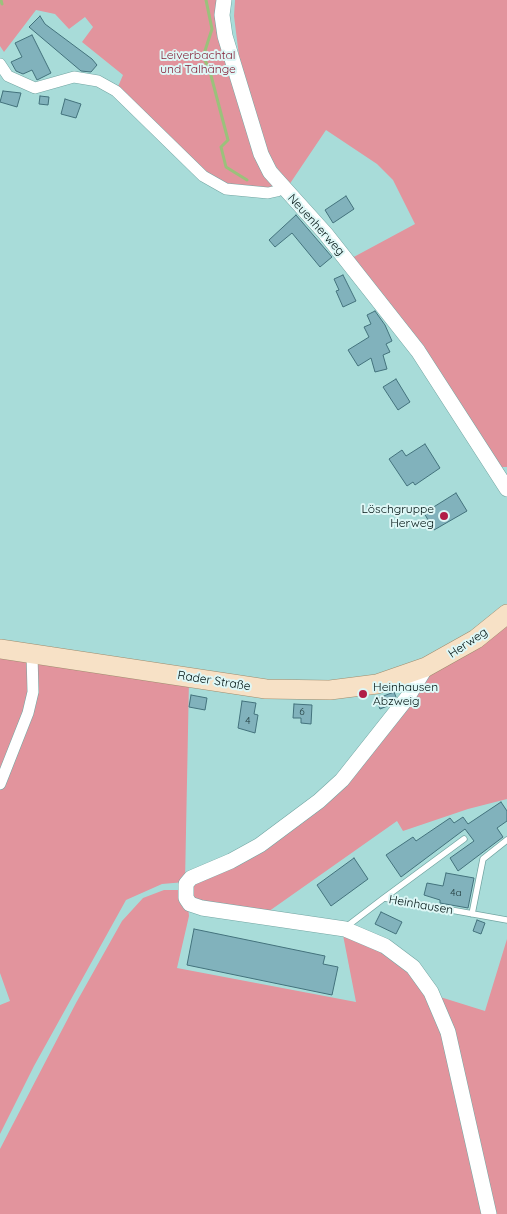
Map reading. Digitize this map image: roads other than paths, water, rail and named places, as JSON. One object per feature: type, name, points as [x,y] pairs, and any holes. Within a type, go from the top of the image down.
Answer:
[{"type":"main road","name":"Herweg","points":[[426,667],[459,650],[507,614]]},
{"type":"main road","name":"Rader Straße","points":[[0,649],[266,689],[308,691],[377,684],[426,667]]},
{"type":"street","points":[[224,0],[222,15],[225,36],[238,83],[260,154],[282,188]]},
{"type":"street","name":"Neuenherweg","points":[[0,64],[8,76],[28,87],[35,88],[74,78],[98,81],[116,91],[202,176],[226,189],[268,193],[282,188],[325,233],[418,351],[507,489]]},
{"type":"street","points":[[0,784],[28,712],[33,692],[32,654]]},
{"type":"street","points":[[426,667],[407,698],[342,780],[325,796],[260,845],[231,861],[190,878],[186,884],[186,898],[190,904],[202,908],[345,929],[378,942],[400,957],[424,980],[439,1006],[461,1083],[489,1214]]},
{"type":"lane","points":[[384,898],[464,839]]},
{"type":"lane","points":[[472,914],[483,859],[507,840]]},
{"type":"lane","name":"Heinhausen","points":[[345,929],[384,898],[507,920]]},
{"type":"waterway","points":[[1,0],[2,4]]},
{"type":"waterway","points":[[206,0],[212,29],[203,57],[209,68],[228,140],[221,147],[226,167],[247,180]]},
{"type":"place","name":"Löschgruppe Herweg","points":[[444,516]]},
{"type":"place","name":"Heinhausen Abzweig","points":[[363,694]]},
{"type":"park label","name":"Leiverbachtal und Talhänge","points":[[198,62]]}]
